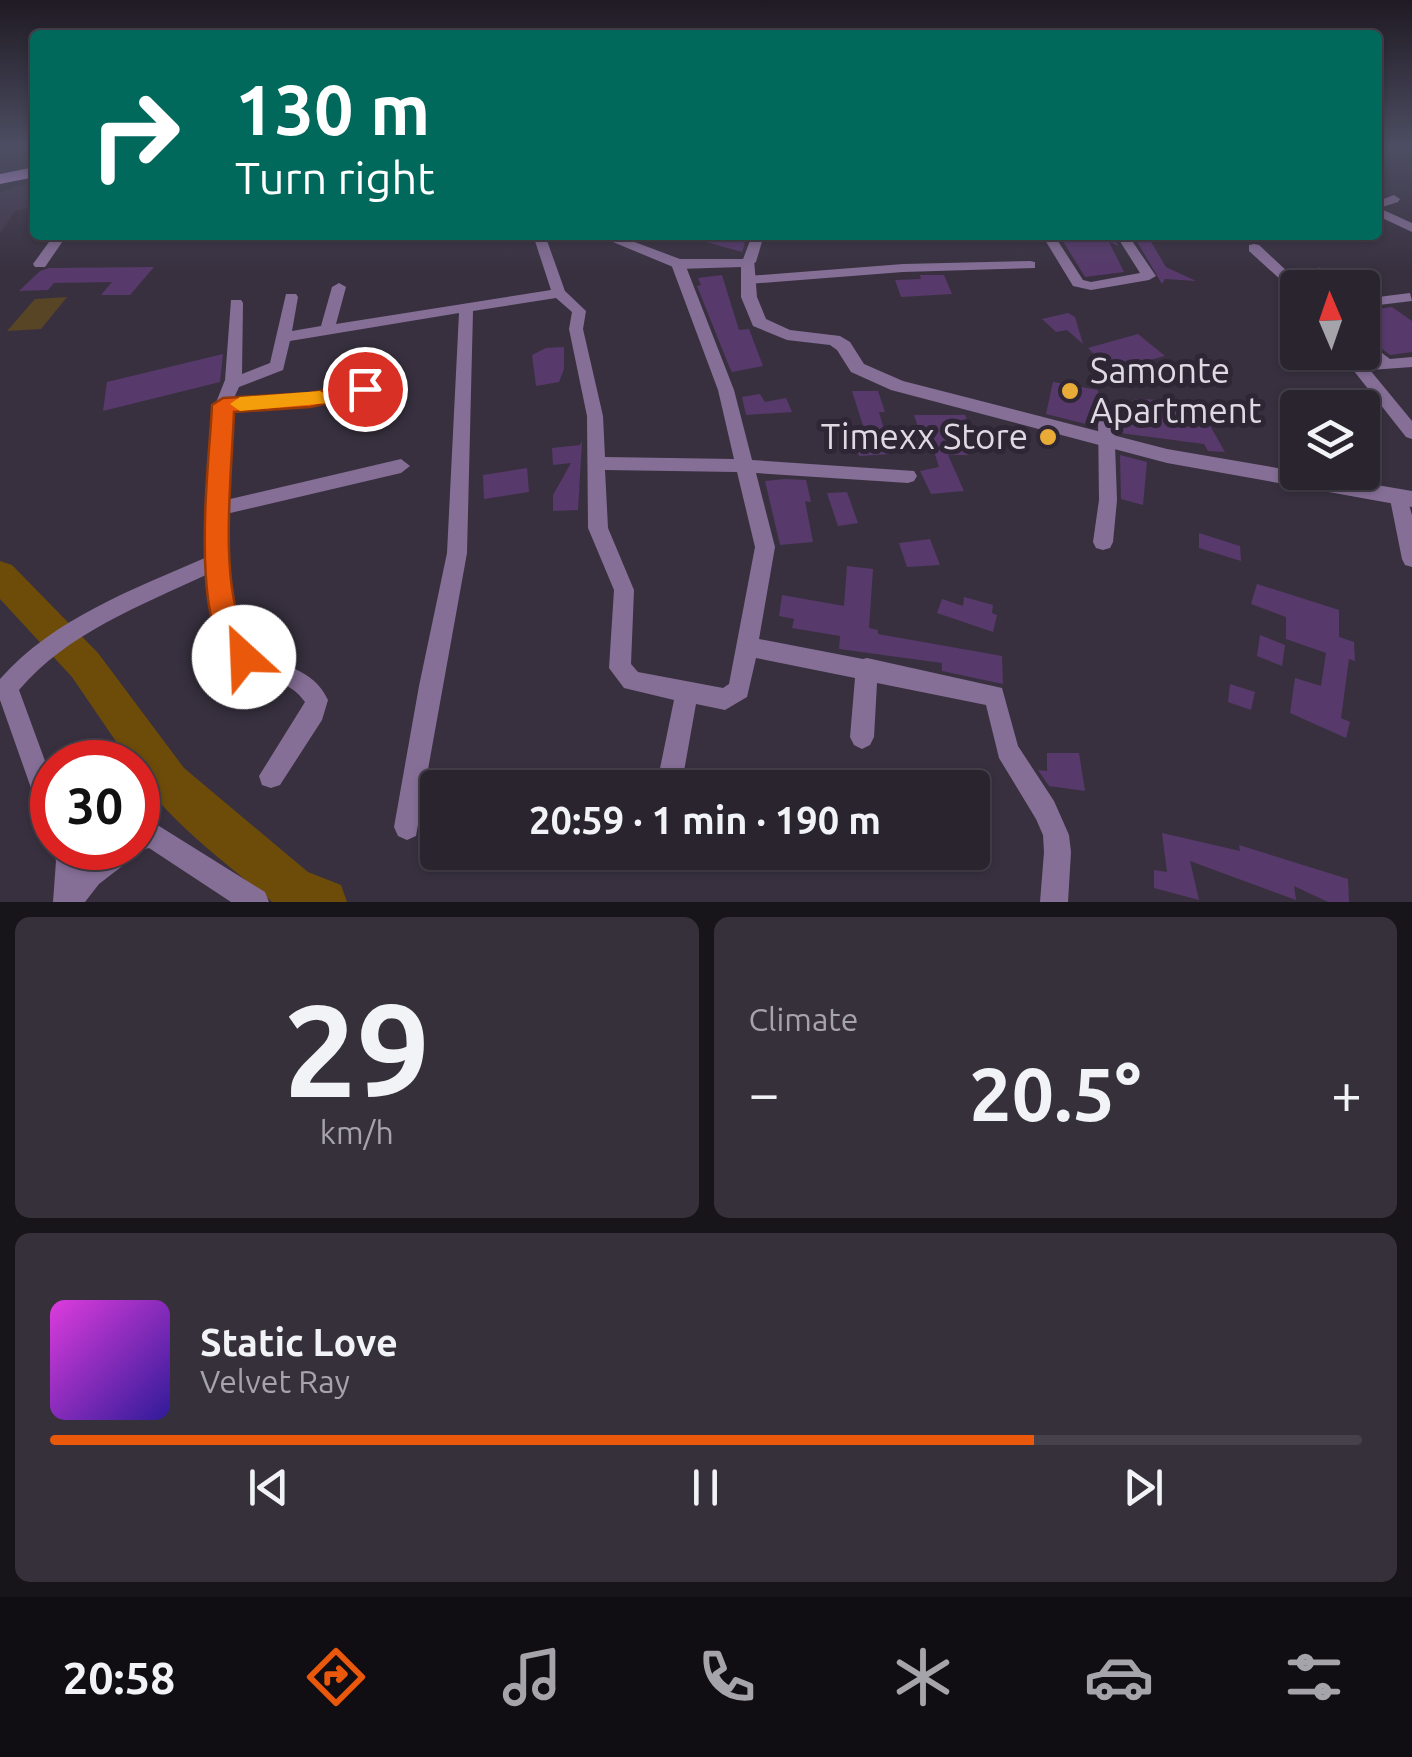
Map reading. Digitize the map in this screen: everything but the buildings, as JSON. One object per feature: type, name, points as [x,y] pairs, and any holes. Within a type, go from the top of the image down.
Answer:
[{"type":"street","points":[[1382,206],[1394,199]]},
{"type":"street","points":[[1382,210],[1412,228]]},
{"type":"street","points":[[40,264],[57,240]]},
{"type":"street","points":[[541,240],[559,294],[579,312],[576,330],[595,416],[598,528],[624,590],[620,668],[632,680],[716,700],[734,696],[738,690],[765,547],[726,390],[678,264]]},
{"type":"street","points":[[615,240],[678,264],[748,271],[1030,265]]},
{"type":"street","points":[[757,240],[748,271],[751,310],[760,322],[787,335],[834,340],[844,346],[857,368],[870,376],[1107,442],[1405,499],[1412,559]]},
{"type":"street","points":[[1051,240],[1078,283],[1091,286],[1148,276],[1125,240]]},
{"type":"street","points":[[1254,248],[1280,272]]},
{"type":"street","points":[[328,328],[340,287]]},
{"type":"street","points":[[283,338],[559,294]]},
{"type":"street","points":[[233,383],[275,368],[290,297]]},
{"type":"street","points":[[1380,301],[1410,297]]},
{"type":"street","points":[[236,302],[233,383],[223,405],[218,509],[222,605],[231,636],[244,657],[308,684],[317,700],[314,712],[271,776]]},
{"type":"street","points":[[407,828],[457,553],[466,309]]},
{"type":"street","points":[[1380,358],[1387,364]]},
{"type":"street","points":[[1412,362],[1358,366],[1412,433]]},
{"type":"street","points":[[223,405],[310,400],[365,389]]},
{"type":"street","points":[[1103,542],[1108,500],[1106,417]]},
{"type":"street","points":[[599,463],[746,466],[908,476]]},
{"type":"street","points":[[218,509],[401,466]]},
{"type":"street","points":[[30,750],[8,688],[36,658],[110,611],[218,561]]},
{"type":"street","points":[[746,646],[994,696],[1010,754],[1049,811],[1058,834],[1054,902]]},
{"type":"street","points":[[862,737],[867,668]]},
{"type":"street","points":[[672,770],[687,694]]},
{"type":"street","points":[[160,839],[255,902]]},
{"type":"street","points":[[66,901],[69,870]]},
{"type":"street","points":[[66,901],[101,870]]},
{"type":"shaded area","points":[[30,188],[30,208],[15,211],[0,233],[0,192]]},
{"type":"shaded area","points":[[67,297],[41,329],[7,331],[35,299]]},
{"type":"waterway","points":[[0,575],[85,665],[169,783],[292,889],[324,902]]},
{"type":"slow traffic","points":[[240,404],[320,398]]},
{"type":"place","name":"Samonte Apartment","points":[[1070,391]]},
{"type":"place","name":"Timexx Store","points":[[1048,437]]},
{"type":"route","points":[[244,657],[231,636],[222,605],[218,561],[223,405],[310,400],[365,389]]}]
